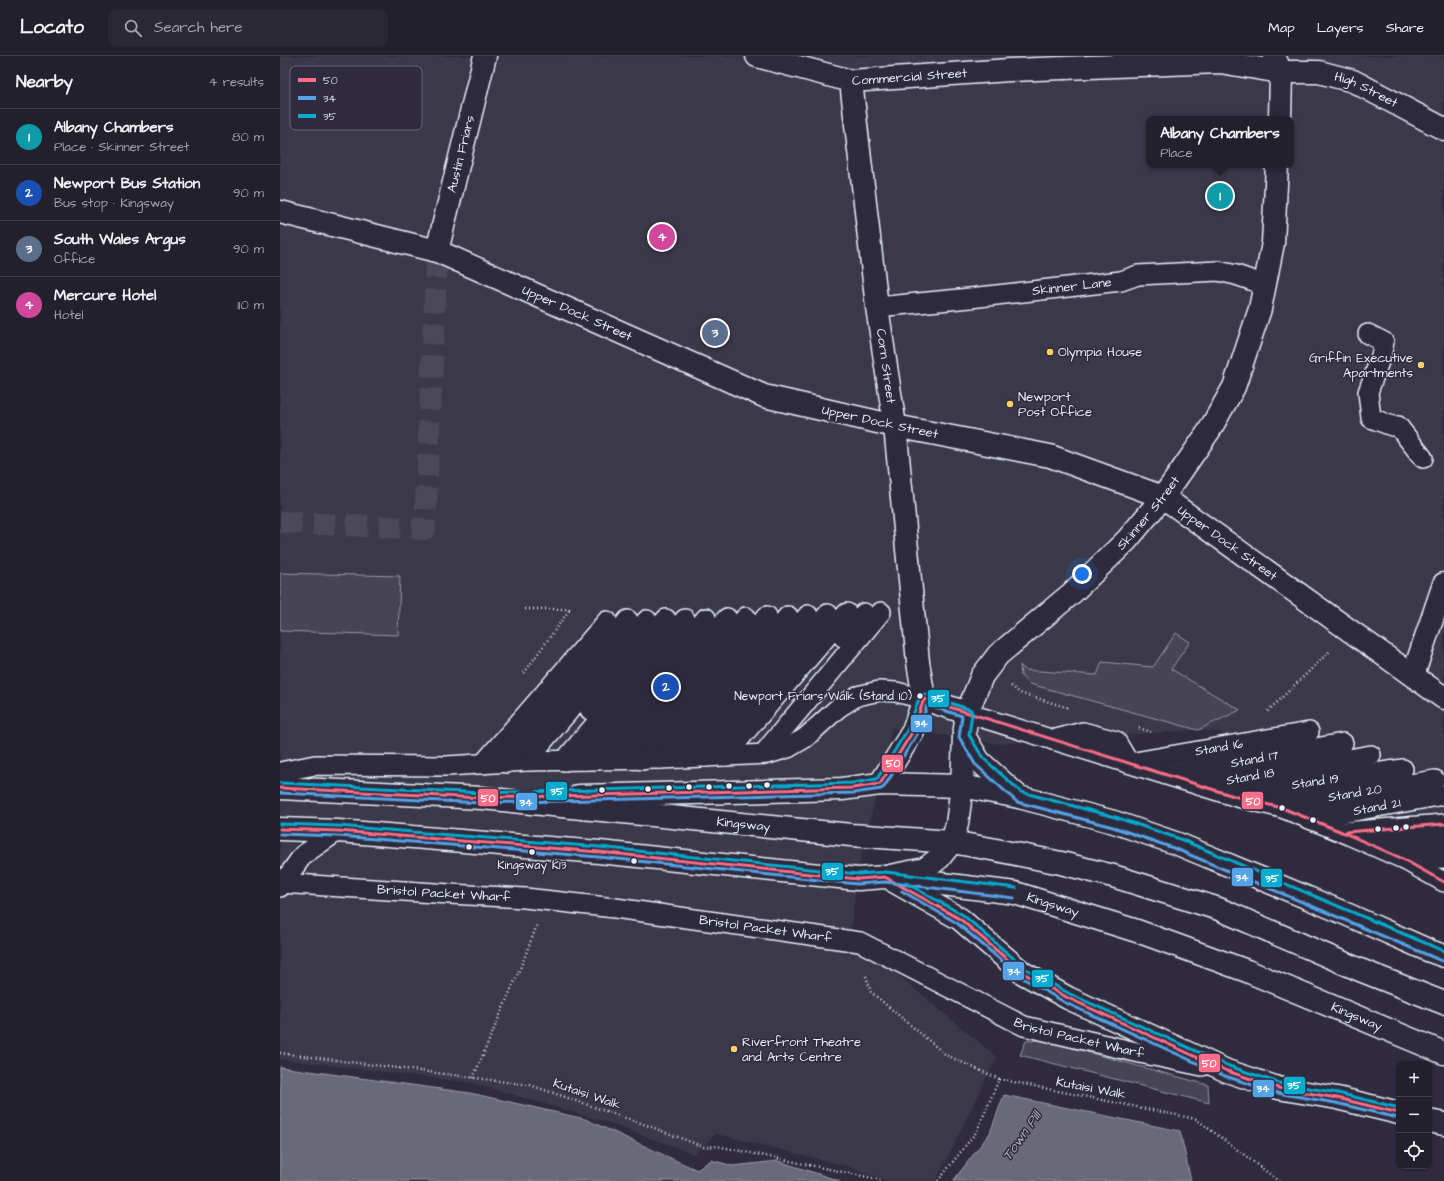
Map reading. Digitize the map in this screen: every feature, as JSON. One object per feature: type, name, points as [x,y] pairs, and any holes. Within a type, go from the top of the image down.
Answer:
[{"type":"street","name":"Austin Friars","points":[[437,251],[485,56]]},
{"type":"street","name":"Commercial Street","points":[[757,56],[851,80],[1009,70],[1220,62],[1278,64]]},
{"type":"street","points":[[1280,116],[1278,64],[1296,56]]},
{"type":"street","name":"High Street","points":[[1278,64],[1319,72],[1353,81],[1444,129]]},
{"type":"street","name":"Corn Street","points":[[851,80],[877,307],[895,426],[918,662],[924,699],[913,731],[880,784]]},
{"type":"street","name":"Skinner Street","points":[[952,842],[957,824],[962,786],[964,736],[967,713],[982,676],[998,655],[1072,592],[1127,540],[1163,497],[1209,431],[1234,387],[1260,309],[1274,243],[1277,168]]},
{"type":"street","name":"Upper Dock Street","points":[[280,212],[437,251],[764,396],[895,426],[1050,456],[1163,497],[1444,698]]},
{"type":"street","points":[[1413,675],[1444,584]]},
{"type":"street","points":[[924,699],[967,713]]},
{"type":"street","points":[[964,736],[979,762],[1019,797]]},
{"type":"street","points":[[482,798],[842,789],[880,784],[962,786],[1019,797],[1114,822],[1178,844],[1444,956]]},
{"type":"street","name":"Kingsway","points":[[280,788],[482,798],[851,835],[952,842],[1061,863],[1164,890],[1218,909],[1273,931],[1360,970],[1444,1004]]},
{"type":"street","name":"Kingsway","points":[[280,829],[338,831],[598,852],[858,879],[885,877],[1015,893],[1137,931],[1247,971],[1444,1053]]},
{"type":"street","points":[[885,877],[925,869],[939,858],[952,842]]},
{"type":"street","points":[[885,877],[960,919],[1024,972],[1068,998],[1227,1071],[1278,1088],[1337,1098],[1396,1113]]},
{"type":"street","points":[[1432,1122],[1444,1124]]},
{"type":"lane","name":"Skinner Lane","points":[[877,307],[1122,281],[1138,275],[1218,271],[1236,275],[1265,285]]},
{"type":"lane","points":[[1368,334],[1384,342],[1381,356],[1368,392],[1371,418],[1392,426],[1398,426],[1423,458]]},
{"type":"lane","points":[[734,755],[864,613],[763,754]]},
{"type":"lane","points":[[705,757],[828,614]]},
{"type":"lane","points":[[681,758],[808,615]]},
{"type":"lane","points":[[633,759],[767,616]]},
{"type":"lane","points":[[660,759],[788,616]]},
{"type":"lane","points":[[633,759],[746,617]]},
{"type":"lane","points":[[593,760],[706,618]]},
{"type":"lane","points":[[593,760],[727,618]]},
{"type":"lane","points":[[556,761],[666,619]]},
{"type":"lane","points":[[556,761],[685,619]]},
{"type":"lane","points":[[506,763],[628,620]]},
{"type":"lane","points":[[526,761],[647,620]]},
{"type":"lane","points":[[483,764],[607,621]]},
{"type":"lane","points":[[280,772],[315,765],[447,766],[526,761],[660,759],[768,754],[788,748],[805,738],[838,708],[857,696],[879,691],[896,692],[924,699]]},
{"type":"lane","points":[[967,713],[1201,786],[1282,808],[1374,846],[1404,860],[1444,882]]},
{"type":"lane","name":"Stand 16","points":[[1128,763],[1309,732]]},
{"type":"lane","name":"Stand 17","points":[[1167,775],[1343,743]]},
{"type":"lane","name":"Stand 18","points":[[1201,786],[1371,755]]},
{"type":"lane","name":"Stand 19","points":[[1228,794],[1403,769]]},
{"type":"lane","name":"Stand 20","points":[[1274,806],[1439,787]]},
{"type":"lane","name":"Stand 21","points":[[1309,819],[1439,787]]},
{"type":"lane","points":[[1342,832],[1444,824]]},
{"type":"lane","points":[[281,884],[303,855],[338,831]]},
{"type":"lane","points":[[1374,846],[1444,840]]},
{"type":"lane","points":[[1404,860],[1444,858]]},
{"type":"lane","name":"Bristol Packet Wharf","points":[[281,884],[547,900],[860,942],[1024,1026],[1140,1053],[1227,1071]]},
{"type":"path","points":[[524,673],[570,609],[525,609]]},
{"type":"path","points":[[1265,714],[1351,631]]},
{"type":"path","points":[[1010,685],[1020,693],[1073,709]]},
{"type":"path","points":[[1133,726],[1156,733]]},
{"type":"path","points":[[473,1078],[524,959],[547,900]]},
{"type":"path","name":"Kutaisi Walk","points":[[860,973],[866,976],[871,992],[946,1055],[999,1079],[1196,1119],[1279,1181]]},
{"type":"path","name":"Kutaisi Walk","points":[[280,1053],[530,1085],[649,1126],[704,1147],[717,1146],[882,1181]]},
{"type":"path","points":[[938,1181],[978,1131],[999,1079]]},
{"type":"shaded area","points":[[280,56],[1444,56],[1444,833],[1218,732],[1198,730],[1000,744],[892,728],[859,867],[850,935],[997,1057],[936,1181],[886,1181],[846,1166],[716,1134],[694,1154],[606,1122],[472,1083],[280,1059]]},
{"type":"shaded area","points":[[280,573],[400,576],[398,635],[280,631]]},
{"type":"shaded area","points":[[1176,633],[1190,642],[1171,669],[1240,710],[1198,730],[1030,684],[1021,676],[1020,665],[1025,670],[1097,675],[1102,662],[1153,667]]},
{"type":"shaded area","points":[[1043,1040],[1208,1085],[1209,1103],[1020,1055],[1026,1041]]},
{"type":"water","points":[[280,1067],[470,1093],[585,1119],[697,1170],[711,1160],[733,1166],[778,1161],[840,1181],[280,1181]]},
{"type":"water","name":"Town Pill","points":[[1004,1095],[1180,1131],[1191,1181],[953,1181],[990,1133]]},
{"type":"tunnel","points":[[280,522],[425,529],[437,251]]},
{"type":"transit line","name":"35","points":[[280,783],[482,793],[853,783],[877,779],[908,729],[920,696],[925,694],[971,710],[972,713],[969,735],[983,758],[1021,792],[1115,817],[1180,839],[1444,951]]},
{"type":"transit line","name":"50","points":[[280,788],[482,798],[853,788],[880,784],[913,731],[924,699],[1237,797],[1282,808],[1401,858],[1444,882]]},
{"type":"transit line","name":"34","points":[[280,793],[482,803],[854,793],[881,789],[884,787],[918,733],[927,705],[962,716],[959,737],[975,764],[1017,802],[1113,827],[1176,849],[1442,961]]},
{"type":"transit line","name":"35","points":[[280,824],[338,826],[599,847],[858,874],[886,872],[1016,888]]},
{"type":"transit line","name":"50","points":[[1346,832],[1444,824]]},
{"type":"transit line","name":"50","points":[[280,829],[338,831],[599,852],[858,879],[885,877],[960,919],[1023,973],[1068,998],[1227,1071],[1278,1088],[1337,1098],[1396,1112]]},
{"type":"transit line","name":"34","points":[[280,834],[338,836],[599,857],[857,884],[885,882],[1014,898]]},
{"type":"transit line","name":"35","points":[[906,883],[963,915],[1026,969],[1070,994],[1229,1066],[1279,1083],[1338,1093],[1396,1107]]},
{"type":"transit line","name":"34","points":[[902,891],[957,923],[1021,977],[1066,1003],[1225,1076],[1277,1093],[1336,1103],[1396,1118]]},
{"type":"place","name":"Albany Chambers","points":[[1220,196]]},
{"type":"place","name":"Mercure Hotel","points":[[662,237]]},
{"type":"place","name":"South Wales Argus","points":[[715,333]]},
{"type":"place","name":"Olympia House","points":[[1050,352]]},
{"type":"place","name":"Griffin Executive Apartments","points":[[1421,365]]},
{"type":"place","name":"Newport Post Office","points":[[1010,404]]},
{"type":"place","name":"Newport Bus Station","points":[[666,687]]},
{"type":"place","name":"Newport Friars Walk (Stand 10)","points":[[920,696]]},
{"type":"place","name":"Kingsway K13","points":[[532,852]]},
{"type":"place","name":"Riverfront Theatre and Arts Centre","points":[[734,1049]]}]
